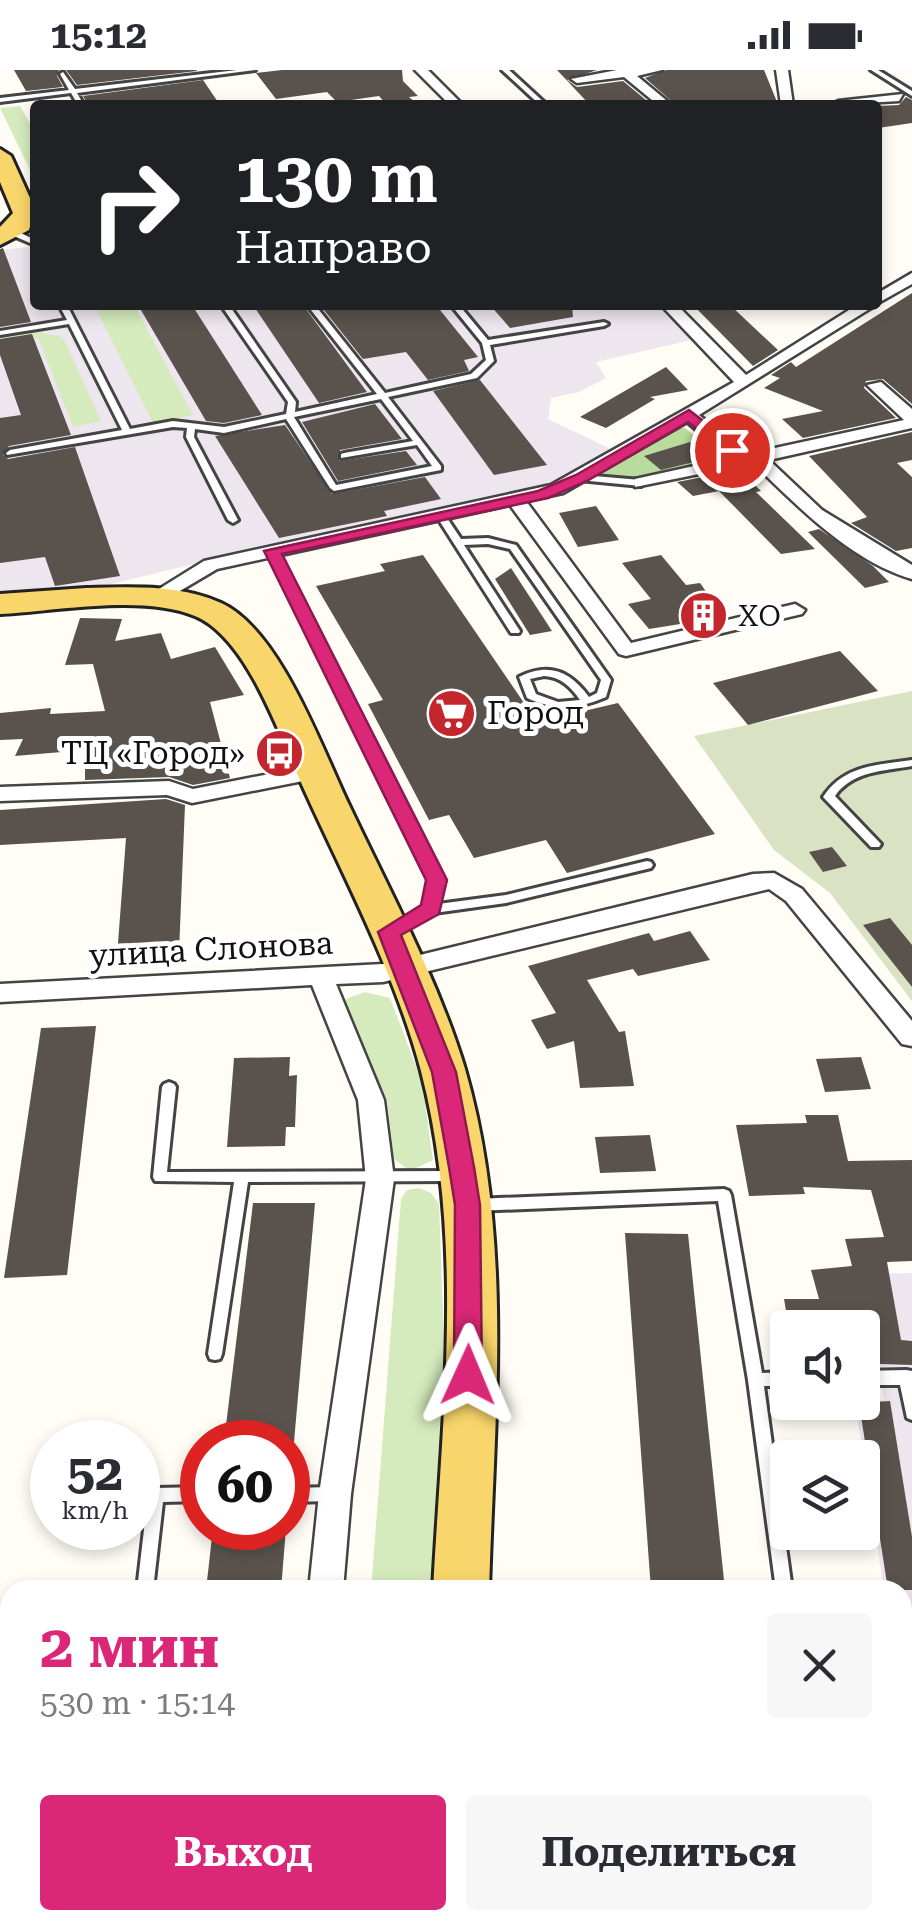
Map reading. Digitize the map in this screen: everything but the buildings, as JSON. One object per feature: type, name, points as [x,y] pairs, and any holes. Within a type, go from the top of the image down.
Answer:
[{"type":"main road","points":[[1,162],[25,213],[21,230]]},
{"type":"main road","points":[[0,604],[156,598],[185,602],[229,621],[315,772],[397,950],[444,1072],[465,1190],[469,1342],[461,1580]]},
{"type":"street","points":[[421,70],[452,100]]},
{"type":"street","points":[[577,79],[656,70]]},
{"type":"street","points":[[782,70],[786,100]]},
{"type":"street","points":[[625,72],[660,100]]},
{"type":"street","points":[[882,101],[909,99]]},
{"type":"street","points":[[882,297],[912,278]]},
{"type":"street","points":[[674,310],[735,376],[746,381]]},
{"type":"street","points":[[156,598],[211,565],[517,501],[582,478],[860,310]]},
{"type":"street","points":[[875,385],[912,421]]},
{"type":"street","points":[[689,415],[732,450],[758,458],[816,514],[912,573]]},
{"type":"street","points":[[641,483],[912,421]]},
{"type":"street","points":[[517,501],[626,650],[796,610]]},
{"type":"street","points":[[0,794],[169,788],[192,796],[315,772]]},
{"type":"street","name":"улица Слонова","points":[[0,993],[323,975],[397,950],[774,881],[794,895],[911,1037]]},
{"type":"street","points":[[323,975],[326,993],[371,1100],[380,1178],[334,1494],[327,1580]]},
{"type":"lane","points":[[0,100],[252,70]]},
{"type":"lane","points":[[506,70],[539,100]]},
{"type":"lane","points":[[874,70],[909,99]]},
{"type":"lane","points":[[63,74],[79,100]]},
{"type":"lane","points":[[65,310],[127,431]]},
{"type":"lane","points":[[228,310],[292,402],[290,419],[334,488],[438,468],[387,396],[370,384],[315,310]]},
{"type":"lane","points":[[10,453],[173,424],[224,430],[290,419],[474,376],[490,360],[486,343],[459,310]]},
{"type":"lane","points":[[0,332],[69,322]]},
{"type":"lane","points":[[486,343],[604,324]]},
{"type":"lane","points":[[191,426],[190,437],[234,520]]},
{"type":"lane","points":[[344,456],[419,442]]},
{"type":"lane","points":[[582,478],[641,483]]},
{"type":"lane","points":[[442,516],[515,631]]},
{"type":"lane","points":[[461,542],[488,541],[513,547],[606,680],[602,695],[586,702],[555,708],[532,696],[524,677],[546,670],[563,674],[586,702]]},
{"type":"lane","points":[[272,551],[436,880],[431,909],[397,950]]},
{"type":"lane","points":[[875,844],[829,797],[834,786],[858,772],[912,763]]},
{"type":"lane","points":[[431,909],[506,898],[647,865]]},
{"type":"lane","points":[[168,1086],[160,1177],[380,1178],[465,1190],[724,1195],[756,1380],[783,1580]]},
{"type":"lane","points":[[215,1354],[242,1177]]},
{"type":"lane","points":[[880,1378],[909,1378],[912,1413]]},
{"type":"lane","points":[[756,1380],[770,1380]]},
{"type":"lane","points":[[146,1580],[156,1495],[180,1494]]},
{"type":"lane","points":[[310,1495],[334,1494]]},
{"type":"shaded area","points":[[30,247],[30,310],[663,310],[691,340],[596,362],[606,378],[579,392],[551,398],[548,419],[615,451],[540,491],[267,546],[91,589],[0,597],[0,250]]},
{"type":"shaded area","points":[[912,1273],[912,1580],[882,1580],[878,1550],[880,1440],[861,1440],[858,1420],[880,1420],[880,1400],[884,1400],[880,1380],[880,1310],[866,1310],[859,1274]]},
{"type":"green space","points":[[20,106],[30,123],[30,170],[0,108]]},
{"type":"green space","points":[[96,310],[137,310],[193,415],[153,423]]},
{"type":"green space","points":[[37,332],[65,341],[101,421],[73,427],[38,338],[0,344],[0,338]]},
{"type":"green space","points":[[678,428],[685,428],[716,454],[714,464],[640,480],[611,478],[599,472]]},
{"type":"green space","points":[[912,691],[912,1001],[830,893],[774,850],[694,736]]},
{"type":"green space","points":[[365,992],[390,998],[422,1082],[433,1160],[410,1171],[394,1159],[387,1099],[343,1008],[346,999]]},
{"type":"green space","points":[[419,1188],[431,1193],[439,1204],[444,1340],[432,1580],[372,1580],[401,1199],[407,1190]]},
{"type":"place","name":"ХО","points":[[703,616]]},
{"type":"place","name":"Город","points":[[452,713]]},
{"type":"place","name":"ТЦ «Город»","points":[[280,753]]},
{"type":"route","points":[[468,1375],[467,1205],[462,1167],[444,1072],[389,932],[431,909],[436,880],[272,551],[542,495],[582,478],[689,415],[732,450]]}]
